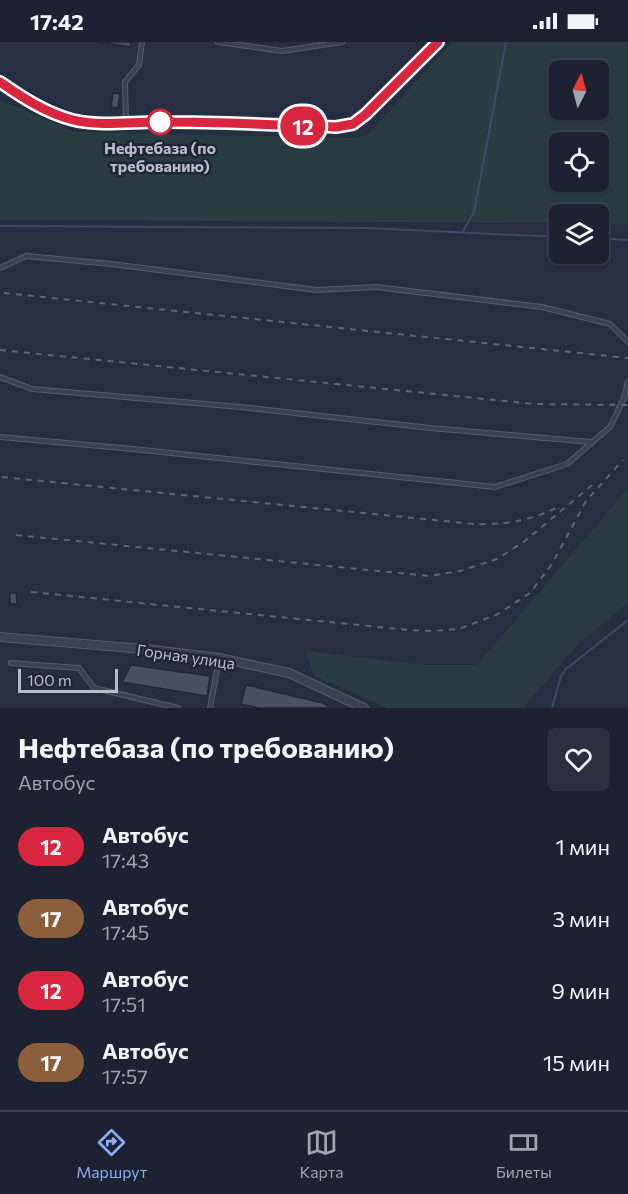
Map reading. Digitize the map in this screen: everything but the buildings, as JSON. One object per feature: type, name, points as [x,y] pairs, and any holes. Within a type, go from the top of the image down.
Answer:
[{"type":"street","points":[[0,82],[27,101],[75,120],[220,122],[336,127],[353,124],[366,114],[438,42]]},
{"type":"street","name":"Горная улица","points":[[0,636],[219,658],[289,674],[364,708]]},
{"type":"lane","points":[[126,122],[125,82],[139,65],[142,42]]},
{"type":"lane","points":[[218,42],[282,51],[342,42]]},
{"type":"lane","points":[[0,268],[26,255],[317,290],[376,286],[542,307],[610,324],[628,342]]},
{"type":"lane","points":[[0,377],[32,389],[592,442]]},
{"type":"lane","points":[[0,437],[495,487],[567,464],[610,427],[624,398],[628,381]]},
{"type":"lane","points":[[210,708],[219,658]]},
{"type":"lane","points":[[11,663],[79,668],[94,687],[178,708]]},
{"type":"shaded area","points":[[453,42],[628,42],[628,225],[609,224],[609,204],[549,204],[549,223],[0,220],[0,100],[75,132],[353,138],[367,135]]},
{"type":"shaded area","points":[[628,488],[628,603],[580,642],[523,708],[387,708],[314,676],[306,651],[426,665],[477,665]]},
{"type":"waterway","points":[[463,231],[474,212],[506,42]]},
{"type":"waterway","points":[[0,226],[366,228],[549,236]]},
{"type":"waterway","points":[[609,239],[628,240]]},
{"type":"waterway","points":[[552,708],[561,676],[566,669],[628,620]]},
{"type":"railway","points":[[4,293],[628,358]]},
{"type":"railway","points":[[0,350],[534,404],[628,405]]},
{"type":"railway","points":[[31,592],[408,630],[459,629],[498,614],[530,593],[552,564],[586,501],[623,460]]},
{"type":"railway","points":[[2,477],[474,524],[516,521],[556,508]]},
{"type":"railway","points":[[16,535],[429,576],[460,571],[497,559],[525,541],[592,485]]},
{"type":"bus line","name":"12","points":[[0,82],[27,101],[75,120],[100,123],[220,122],[336,127],[353,124],[366,114],[438,42]]},
{"type":"place","name":"Нефтебаза (по требованию)","points":[[160,122]]}]
